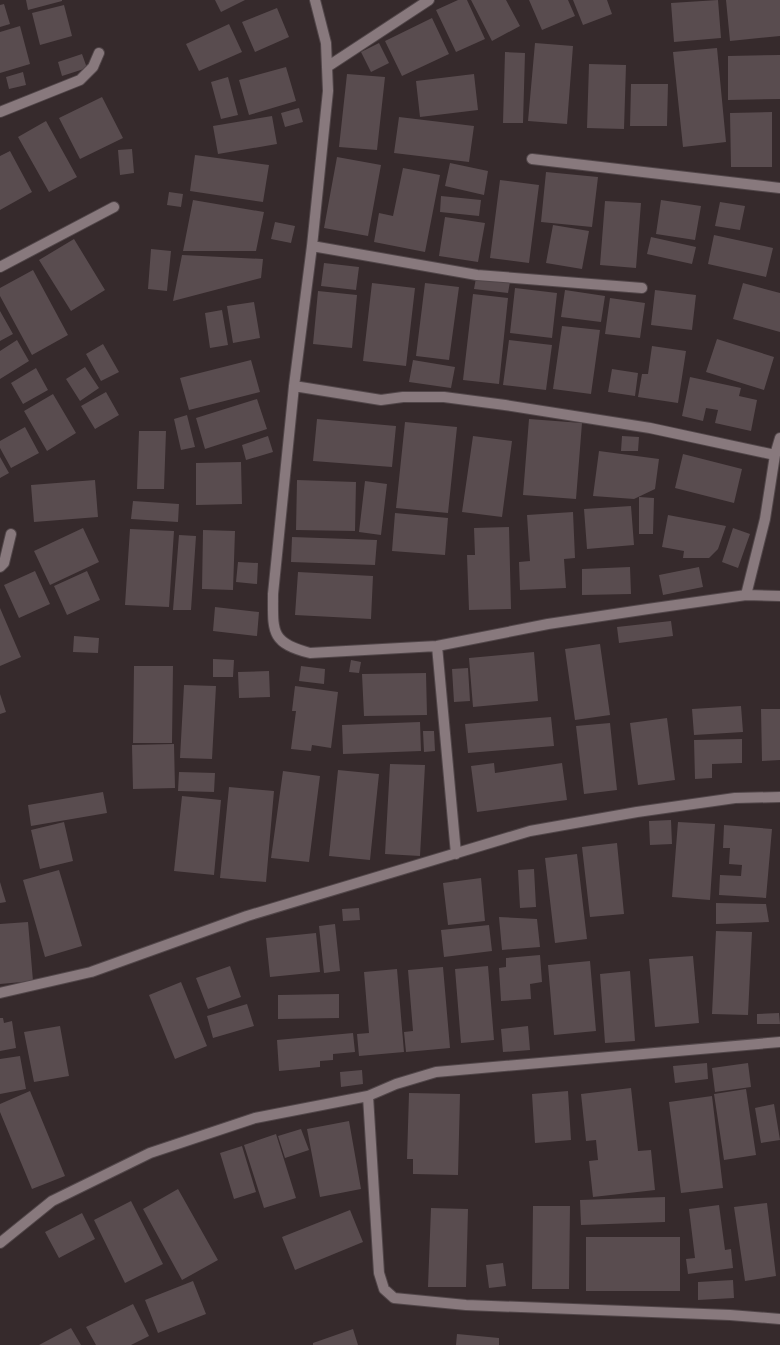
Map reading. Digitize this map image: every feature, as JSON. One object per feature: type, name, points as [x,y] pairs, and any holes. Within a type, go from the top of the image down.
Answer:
[{"type":"street","points":[[315,0],[326,43],[328,91],[312,246],[294,386],[273,594],[273,624],[281,642],[292,649],[310,653],[437,646],[548,624],[746,595],[780,596]]},
{"type":"street","points":[[327,67],[429,0]]},
{"type":"street","points":[[0,112],[80,80],[93,67],[99,53]]},
{"type":"street","points":[[532,159],[780,188]]},
{"type":"street","points":[[0,267],[114,207]]},
{"type":"street","points":[[312,246],[476,275],[642,288]]},
{"type":"street","points":[[294,386],[381,400],[402,397],[444,397],[505,405],[650,428],[775,454]]},
{"type":"street","points":[[746,595],[765,519],[775,454],[780,438]]},
{"type":"street","points":[[0,567],[4,562],[11,534]]},
{"type":"street","points":[[437,646],[456,854]]},
{"type":"street","points":[[0,993],[91,972],[246,916],[530,831],[735,798],[780,797]]},
{"type":"street","points":[[0,1243],[52,1201],[150,1153],[255,1118],[368,1096],[396,1084],[436,1072],[780,1042]]},
{"type":"street","points":[[368,1096],[379,1273],[384,1289],[394,1298],[466,1305],[730,1315],[780,1319]]},
{"type":"building","points":[[26,0],[62,0],[62,1],[28,10]]},
{"type":"building","points":[[215,0],[245,0],[221,12]]},
{"type":"building","points":[[458,0],[467,0],[485,39],[456,52],[436,10]]},
{"type":"building","points":[[471,0],[506,0],[520,26],[492,41]]},
{"type":"building","points":[[529,0],[568,0],[575,16],[542,30]]},
{"type":"building","points":[[573,0],[607,0],[612,14],[583,25]]},
{"type":"building","points":[[718,0],[721,38],[674,42],[671,3]]},
{"type":"building","points":[[726,0],[780,0],[780,36],[730,41]]},
{"type":"building","points":[[4,4],[10,24],[0,27],[0,5]]},
{"type":"building","points":[[64,5],[72,36],[40,45],[32,13]]},
{"type":"building","points":[[277,8],[289,37],[255,52],[242,22]]},
{"type":"building","points":[[432,18],[449,54],[402,76],[385,41]]},
{"type":"building","points":[[229,24],[242,52],[199,71],[186,44]]},
{"type":"building","points":[[20,26],[30,64],[0,73],[0,32]]},
{"type":"building","points":[[379,43],[389,63],[371,72],[361,52]]},
{"type":"building","points":[[535,43],[573,46],[567,124],[528,121]]},
{"type":"building","points":[[717,48],[726,142],[683,147],[673,52]]},
{"type":"building","points":[[505,52],[525,53],[523,123],[503,123]]},
{"type":"building","points":[[82,54],[87,68],[62,76],[58,62]]},
{"type":"building","points":[[780,55],[780,99],[728,100],[728,56]]},
{"type":"building","points":[[589,64],[626,65],[624,129],[587,128]]},
{"type":"building","points":[[286,67],[296,101],[249,115],[239,80]]},
{"type":"building","points":[[23,72],[26,85],[9,89],[6,77]]},
{"type":"building","points":[[347,74],[385,77],[377,150],[339,147]]},
{"type":"building","points":[[474,74],[478,110],[420,117],[416,81]]},
{"type":"building","points":[[228,77],[238,115],[221,119],[211,82]]},
{"type":"building","points":[[631,84],[668,84],[667,126],[630,126]]},
{"type":"building","points":[[102,97],[123,138],[80,159],[59,118]]},
{"type":"building","points":[[299,108],[303,122],[285,127],[281,113]]},
{"type":"building","points":[[772,112],[772,167],[731,167],[730,113]]},
{"type":"building","points":[[272,116],[277,144],[218,154],[213,126]]},
{"type":"building","points":[[399,117],[474,126],[469,162],[394,153]]},
{"type":"building","points":[[46,121],[77,177],[49,192],[18,137]]},
{"type":"building","points":[[132,149],[134,173],[120,175],[118,150]]},
{"type":"building","points":[[10,151],[32,192],[0,210],[0,156]]},
{"type":"building","points":[[195,155],[269,165],[263,202],[190,191]]},
{"type":"building","points":[[337,157],[381,165],[368,236],[324,228]]},
{"type":"building","points":[[450,163],[488,171],[484,195],[445,186]]},
{"type":"building","points":[[403,168],[440,175],[425,252],[374,242],[379,213],[393,216]]},
{"type":"building","points":[[546,172],[598,177],[592,227],[541,222]]},
{"type":"building","points":[[500,180],[539,185],[529,263],[490,258]]},
{"type":"building","points":[[169,192],[183,194],[181,207],[167,205]]},
{"type":"building","points":[[441,196],[481,200],[479,216],[440,212]]},
{"type":"building","points":[[193,200],[264,212],[256,251],[183,251]]},
{"type":"building","points":[[661,200],[701,206],[695,240],[656,234]]},
{"type":"building","points":[[605,201],[641,203],[636,268],[600,265]]},
{"type":"building","points":[[720,202],[745,206],[740,230],[715,226]]},
{"type":"building","points":[[445,217],[485,223],[478,262],[439,256]]},
{"type":"building","points":[[275,222],[295,226],[291,243],[271,239]]},
{"type":"building","points":[[553,225],[589,231],[582,269],[546,263]]},
{"type":"building","points":[[714,235],[773,248],[766,277],[708,264]]},
{"type":"building","points":[[651,237],[696,247],[692,264],[647,254]]},
{"type":"building","points":[[74,239],[105,290],[71,311],[39,260]]},
{"type":"building","points":[[151,249],[171,251],[167,291],[148,289]]},
{"type":"building","points":[[182,255],[263,259],[261,278],[173,301]]},
{"type":"building","points":[[324,263],[359,267],[356,290],[321,286]]},
{"type":"building","points":[[33,270],[68,335],[32,355],[0,296],[0,288]]},
{"type":"building","points":[[476,278],[510,282],[508,293],[474,289]]},
{"type":"building","points":[[372,283],[415,288],[406,366],[363,361]]},
{"type":"building","points":[[425,283],[459,287],[449,360],[416,356]]},
{"type":"building","points":[[743,283],[780,293],[780,332],[733,319]]},
{"type":"building","points":[[515,288],[557,293],[552,338],[510,333]]},
{"type":"building","points":[[565,290],[605,296],[601,322],[561,317]]},
{"type":"building","points":[[655,290],[696,295],[692,330],[651,325]]},
{"type":"building","points":[[318,291],[357,295],[352,348],[313,344]]},
{"type":"building","points":[[473,294],[508,298],[499,384],[463,380]]},
{"type":"building","points":[[610,298],[645,303],[640,338],[605,334]]},
{"type":"building","points":[[254,302],[260,338],[233,343],[227,306]]},
{"type":"building","points":[[222,310],[228,345],[210,348],[205,313]]},
{"type":"building","points":[[0,311],[13,334],[0,341]]},
{"type":"building","points":[[562,326],[600,330],[591,394],[553,389]]},
{"type":"building","points":[[717,339],[774,357],[764,390],[706,372]]},
{"type":"building","points":[[17,340],[29,361],[0,379],[0,351]]},
{"type":"building","points":[[509,340],[552,345],[546,390],[503,385]]},
{"type":"building","points":[[103,344],[119,372],[101,381],[86,354]]},
{"type":"building","points":[[652,346],[686,351],[678,403],[638,397],[642,374],[648,374]]},
{"type":"building","points":[[251,360],[260,392],[189,410],[180,378]]},
{"type":"building","points":[[413,360],[455,367],[451,388],[409,382]]},
{"type":"building","points":[[85,367],[99,388],[80,401],[66,379]]},
{"type":"building","points":[[36,368],[48,390],[23,404],[11,383]]},
{"type":"building","points":[[612,369],[638,373],[635,396],[608,392]]},
{"type":"building","points":[[690,377],[741,388],[739,396],[757,400],[751,431],[715,423],[718,410],[706,408],[703,421],[682,416]]},
{"type":"building","points":[[106,392],[119,415],[95,429],[81,406]]},
{"type":"building","points":[[53,394],[76,433],[47,451],[24,411]]},
{"type":"building","points":[[257,399],[267,429],[205,449],[196,418]]},
{"type":"building","points":[[187,415],[195,447],[181,450],[174,419]]},
{"type":"building","points":[[317,419],[396,426],[392,467],[313,461]]},
{"type":"building","points":[[529,419],[582,423],[576,499],[523,495]]},
{"type":"building","points":[[405,422],[457,427],[448,513],[396,508]]},
{"type":"building","points":[[25,427],[39,453],[11,468],[0,448],[0,441]]},
{"type":"building","points":[[139,431],[166,431],[164,489],[137,489]]},
{"type":"building","points":[[268,436],[273,452],[246,460],[242,445]]},
{"type":"building","points":[[473,436],[512,441],[502,517],[462,512]]},
{"type":"building","points":[[622,436],[639,437],[638,451],[621,451]]},
{"type":"building","points":[[599,451],[659,459],[655,489],[634,499],[593,496]]},
{"type":"building","points":[[683,454],[742,469],[734,503],[675,488]]},
{"type":"building","points":[[0,457],[9,473],[0,478]]},
{"type":"building","points":[[241,462],[242,504],[196,505],[196,463]]},
{"type":"building","points":[[95,480],[98,517],[34,522],[31,485]]},
{"type":"building","points":[[297,480],[356,482],[355,531],[296,530]]},
{"type":"building","points":[[365,481],[387,484],[381,535],[359,532]]},
{"type":"building","points":[[639,497],[654,498],[653,534],[639,534]]},
{"type":"building","points":[[133,501],[179,504],[178,522],[131,519]]},
{"type":"building","points":[[631,506],[634,545],[587,549],[584,509]]},
{"type":"building","points":[[573,512],[575,558],[564,559],[566,588],[520,590],[519,562],[530,561],[527,515]]},
{"type":"building","points":[[395,513],[448,518],[445,555],[392,551]]},
{"type":"building","points":[[668,515],[726,526],[718,549],[709,558],[683,558],[684,551],[662,547]]},
{"type":"building","points":[[509,527],[511,609],[469,610],[467,555],[475,555],[474,528]]},
{"type":"building","points":[[83,528],[99,562],[50,585],[34,551]]},
{"type":"building","points":[[733,528],[750,534],[738,568],[722,562]]},
{"type":"building","points":[[130,529],[174,531],[169,607],[125,605]]},
{"type":"building","points":[[203,530],[235,531],[233,590],[202,589]]},
{"type":"building","points":[[179,535],[196,536],[191,610],[173,610]]},
{"type":"building","points":[[292,537],[377,540],[375,565],[291,562]]},
{"type":"building","points":[[238,562],[258,563],[257,584],[236,582]]},
{"type":"building","points":[[630,567],[631,594],[582,595],[582,569]]},
{"type":"building","points":[[699,567],[703,587],[663,595],[659,575]]},
{"type":"building","points":[[35,571],[50,604],[19,618],[4,585]]},
{"type":"building","points":[[87,571],[100,600],[67,615],[54,586]]},
{"type":"building","points":[[298,572],[373,576],[371,619],[295,615]]},
{"type":"building","points":[[215,607],[259,612],[257,636],[213,631]]},
{"type":"building","points":[[0,608],[21,657],[0,666]]},
{"type":"building","points":[[671,621],[673,636],[619,643],[617,627]]},
{"type":"building","points":[[74,636],[99,638],[98,653],[73,652]]},
{"type":"building","points":[[600,644],[610,715],[575,720],[565,649]]},
{"type":"building","points":[[534,652],[538,701],[473,707],[469,658]]},
{"type":"building","points":[[213,659],[234,660],[233,677],[213,677]]},
{"type":"building","points":[[351,660],[361,662],[359,673],[349,672]]},
{"type":"building","points":[[134,666],[173,666],[172,743],[133,743]]},
{"type":"building","points":[[301,666],[325,669],[324,684],[299,681]]},
{"type":"building","points":[[468,668],[470,701],[454,702],[452,669]]},
{"type":"building","points":[[269,671],[270,697],[239,698],[238,672]]},
{"type":"building","points":[[426,673],[427,715],[364,716],[362,674]]},
{"type":"building","points":[[184,685],[216,686],[212,759],[180,758]]},
{"type":"building","points":[[295,686],[338,692],[331,748],[312,745],[311,751],[291,749],[296,711],[292,711]]},
{"type":"building","points":[[0,694],[6,712],[0,714]]},
{"type":"building","points":[[741,706],[743,732],[694,735],[692,709]]},
{"type":"building","points":[[761,709],[780,709],[780,760],[762,761]]},
{"type":"building","points":[[551,717],[554,746],[468,753],[465,724]]},
{"type":"building","points":[[667,718],[675,780],[638,785],[630,723]]},
{"type":"building","points":[[420,722],[421,751],[343,754],[342,725]]},
{"type":"building","points":[[610,723],[617,790],[584,794],[576,726]]},
{"type":"building","points":[[423,731],[434,731],[435,751],[424,752]]},
{"type":"building","points":[[742,739],[742,763],[712,764],[712,778],[695,779],[694,740]]},
{"type":"building","points":[[174,744],[175,788],[133,789],[132,745]]},
{"type":"building","points":[[494,763],[495,773],[562,763],[567,800],[477,812],[471,766]]},
{"type":"building","points":[[390,764],[425,765],[420,856],[385,854]]},
{"type":"building","points":[[338,770],[379,774],[370,860],[329,856]]},
{"type":"building","points":[[283,771],[320,776],[309,862],[271,858]]},
{"type":"building","points":[[179,772],[215,773],[214,792],[178,791]]},
{"type":"building","points":[[229,787],[274,791],[266,882],[220,878]]},
{"type":"building","points":[[103,792],[107,813],[31,826],[28,805]]},
{"type":"building","points":[[182,796],[221,800],[214,875],[174,871]]},
{"type":"building","points":[[671,820],[672,844],[650,845],[649,821]]},
{"type":"building","points":[[64,822],[73,861],[40,869],[31,830]]},
{"type":"building","points":[[678,822],[715,824],[710,900],[672,897]]},
{"type":"building","points":[[724,825],[772,829],[766,898],[719,895],[720,875],[741,876],[742,865],[729,864],[730,848],[723,848]]},
{"type":"building","points":[[617,843],[624,914],[590,917],[582,847]]},
{"type":"building","points":[[577,854],[587,939],[555,943],[545,858]]},
{"type":"building","points":[[534,869],[536,907],[520,908],[518,870]]},
{"type":"building","points":[[59,870],[82,946],[45,957],[23,880]]},
{"type":"building","points":[[481,878],[485,921],[448,925],[443,883]]},
{"type":"building","points":[[0,882],[6,902],[0,903]]},
{"type":"building","points":[[716,903],[766,904],[769,922],[716,924]]},
{"type":"building","points":[[359,908],[360,920],[343,921],[342,909]]},
{"type":"building","points":[[499,917],[537,919],[540,947],[502,950]]},
{"type":"building","points":[[28,922],[33,981],[0,984],[0,924]]},
{"type":"building","points":[[335,924],[340,971],[324,973],[319,926]]},
{"type":"building","points":[[489,925],[492,951],[444,957],[441,930]]},
{"type":"building","points":[[716,931],[752,932],[748,1015],[712,1014]]},
{"type":"building","points":[[316,933],[320,972],[270,977],[266,938]]},
{"type":"building","points":[[540,955],[542,982],[530,984],[531,999],[501,1001],[499,968],[506,967],[506,958]]},
{"type":"building","points":[[693,956],[699,1023],[655,1027],[649,959]]},
{"type":"building","points":[[590,961],[596,1031],[554,1035],[548,965]]},
{"type":"building","points":[[230,966],[241,997],[208,1009],[196,978]]},
{"type":"building","points":[[488,966],[494,1040],[461,1043],[455,969]]},
{"type":"building","points":[[443,967],[450,1048],[406,1052],[404,1032],[413,1031],[408,970]]},
{"type":"building","points":[[397,969],[404,1052],[359,1056],[357,1034],[369,1033],[364,972]]},
{"type":"building","points":[[630,971],[635,1041],[605,1043],[600,974]]},
{"type":"building","points":[[181,982],[207,1046],[175,1059],[149,995]]},
{"type":"building","points":[[339,994],[339,1018],[278,1019],[278,995]]},
{"type":"building","points":[[247,1004],[254,1026],[213,1038],[207,1016]]},
{"type":"building","points":[[779,1013],[780,1024],[757,1024],[757,1014]]},
{"type":"building","points":[[0,1018],[3,1018],[4,1023],[12,1021],[16,1048],[0,1051]]},
{"type":"building","points":[[60,1026],[69,1076],[34,1082],[24,1032]]},
{"type":"building","points":[[528,1026],[530,1050],[503,1052],[501,1029]]},
{"type":"building","points":[[353,1033],[355,1052],[333,1054],[333,1060],[320,1061],[320,1067],[279,1071],[277,1040]]},
{"type":"building","points":[[20,1056],[26,1089],[0,1094],[0,1059]]},
{"type":"building","points":[[707,1063],[708,1079],[675,1083],[673,1066]]},
{"type":"building","points":[[748,1063],[751,1087],[715,1092],[712,1068]]},
{"type":"building","points":[[362,1070],[363,1084],[341,1087],[340,1072]]},
{"type":"building","points":[[631,1088],[638,1151],[651,1150],[655,1190],[593,1197],[589,1161],[598,1160],[596,1140],[586,1141],[581,1094]]},
{"type":"building","points":[[746,1089],[756,1155],[724,1160],[714,1094]]},
{"type":"building","points":[[30,1091],[65,1176],[32,1189],[0,1112],[0,1104]]},
{"type":"building","points":[[568,1091],[571,1140],[535,1143],[532,1094]]},
{"type":"building","points":[[409,1093],[460,1094],[458,1175],[413,1174],[413,1159],[407,1159]]},
{"type":"building","points":[[712,1096],[723,1188],[681,1193],[669,1102]]},
{"type":"building","points":[[774,1104],[780,1140],[761,1143],[755,1108]]},
{"type":"building","points":[[349,1121],[361,1189],[320,1197],[307,1129]]},
{"type":"building","points":[[301,1129],[309,1150],[285,1158],[278,1136]]},
{"type":"building","points":[[276,1134],[296,1198],[264,1208],[244,1145]]},
{"type":"building","points":[[242,1146],[256,1192],[234,1199],[220,1153]]},
{"type":"building","points":[[178,1189],[218,1260],[182,1280],[143,1209]]},
{"type":"building","points":[[665,1197],[665,1222],[581,1225],[580,1200]]},
{"type":"building","points":[[131,1201],[163,1264],[125,1283],[94,1220]]},
{"type":"building","points":[[767,1203],[776,1276],[745,1281],[734,1207]]},
{"type":"building","points":[[719,1205],[725,1250],[731,1249],[733,1268],[688,1274],[686,1259],[695,1258],[689,1209]]},
{"type":"building","points":[[533,1206],[570,1206],[569,1289],[532,1289]]},
{"type":"building","points":[[431,1208],[468,1209],[466,1287],[428,1287]]},
{"type":"building","points":[[350,1210],[363,1242],[295,1270],[282,1237]]},
{"type":"building","points":[[82,1213],[95,1239],[59,1258],[45,1232]]},
{"type":"building","points":[[586,1237],[680,1237],[680,1291],[586,1291]]},
{"type":"building","points":[[503,1263],[506,1286],[489,1288],[486,1265]]},
{"type":"building","points":[[733,1280],[734,1298],[698,1300],[698,1282]]},
{"type":"building","points":[[193,1281],[206,1314],[158,1333],[145,1300]]},
{"type":"building","points":[[133,1304],[149,1336],[131,1345],[96,1345],[86,1327]]},
{"type":"building","points":[[71,1328],[81,1345],[39,1345]]},
{"type":"building","points":[[353,1329],[358,1345],[313,1345],[313,1343]]},
{"type":"building","points":[[457,1334],[499,1338],[499,1345],[456,1345]]}]
